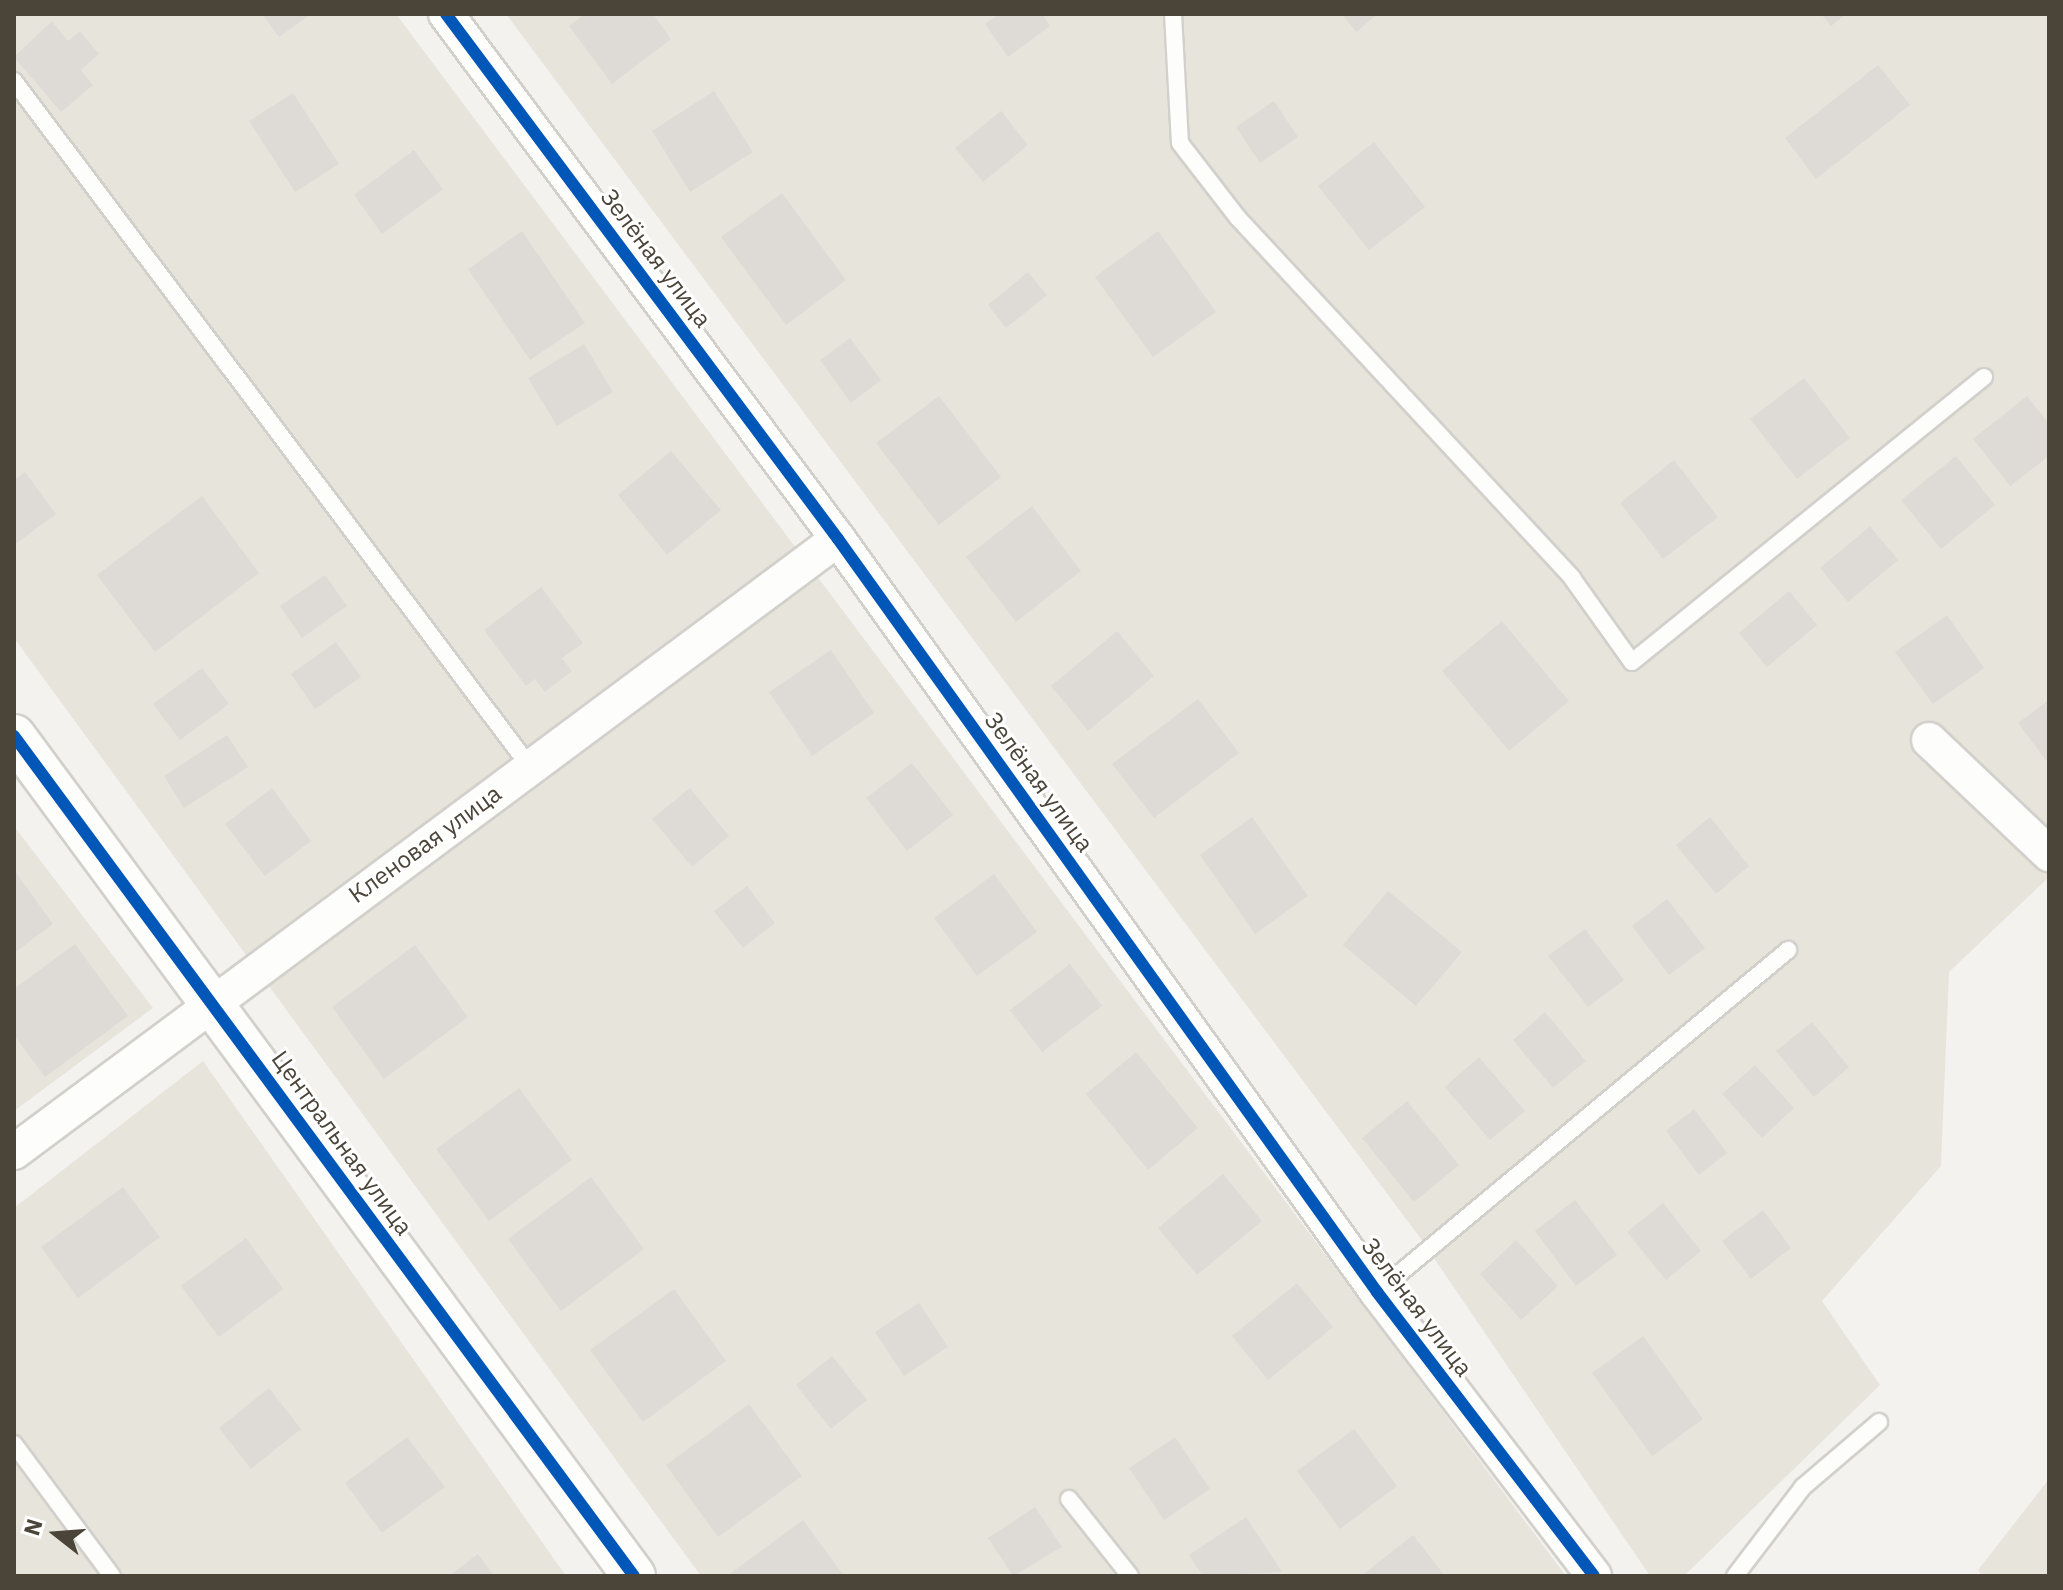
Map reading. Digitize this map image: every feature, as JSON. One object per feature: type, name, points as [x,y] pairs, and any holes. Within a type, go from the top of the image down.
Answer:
[{"type":"street","name":"Зелёная улица","points":[[446,14],[838,539],[1377,1292],[1594,1576]]},
{"type":"street","name":"Кленовая улица","points":[[14,1152],[210,1001],[838,539]]},
{"type":"street","name":"Центральная улица","points":[[14,736],[634,1576]]},
{"type":"street","points":[[1929,740],[2049,854]]},
{"type":"lane","points":[[1177,15],[1180,143],[1238,218],[1572,578],[1632,662],[1984,377]]},
{"type":"lane","points":[[14,81],[530,767]]},
{"type":"lane","points":[[1377,1292],[1788,950]]},
{"type":"lane","points":[[1735,1576],[1803,1487],[1879,1422]]},
{"type":"lane","points":[[14,1444],[112,1576]]},
{"type":"lane","points":[[1069,1499],[1130,1576]]},
{"type":"shaded area","points":[[14,14],[396,14],[1566,1576],[701,1576],[14,638]]},
{"type":"shaded area","points":[[506,14],[2049,14],[2049,877],[1949,972],[1941,1166],[1822,1301],[1880,1385],[1684,1576],[1650,1576],[1421,1239]]},
{"type":"shaded area","points":[[14,826],[153,1008],[14,1111]]},
{"type":"shaded area","points":[[203,1061],[566,1576],[14,1576],[14,1208]]},
{"type":"shaded area","points":[[2049,1479],[2049,1576],[1982,1576],[1978,1570]]},
{"type":"building","points":[[262,14],[311,14],[279,37]]},
{"type":"building","points":[[585,14],[653,14],[671,39],[612,84],[569,26]]},
{"type":"building","points":[[999,14],[1042,14],[1050,26],[1008,57],[985,24]]},
{"type":"building","points":[[1342,14],[1378,14],[1356,32]]},
{"type":"building","points":[[1821,14],[1846,14],[1831,26]]},
{"type":"building","points":[[52,21],[68,41],[80,31],[99,54],[81,70],[93,85],[61,112],[14,57]]},
{"type":"building","points":[[1878,65],[1910,105],[1816,179],[1785,138]]},
{"type":"building","points":[[714,91],[753,152],[690,192],[652,131]]},
{"type":"building","points":[[293,93],[339,164],[295,192],[249,121]]},
{"type":"building","points":[[1274,101],[1298,137],[1260,163],[1236,127]]},
{"type":"building","points":[[1001,111],[1028,145],[983,182],[955,148]]},
{"type":"building","points":[[1374,142],[1425,207],[1369,250],[1318,186]]},
{"type":"building","points":[[414,150],[443,189],[382,234],[354,195]]},
{"type":"building","points":[[782,193],[846,280],[786,325],[721,237]]},
{"type":"building","points":[[522,231],[585,323],[530,360],[468,269]]},
{"type":"building","points":[[1158,231],[1216,312],[1153,357],[1095,277]]},
{"type":"building","points":[[1028,272],[1047,295],[1006,328],[988,305]]},
{"type":"building","points":[[850,338],[881,380],[851,403],[820,360]]},
{"type":"building","points":[[584,344],[613,392],[557,426],[528,378]]},
{"type":"building","points":[[1804,378],[1850,438],[1797,479],[1750,419]]},
{"type":"building","points":[[939,396],[1001,477],[939,525],[876,443]]},
{"type":"building","points":[[2027,396],[2049,424],[2049,456],[2010,486],[1973,439]]},
{"type":"building","points":[[671,451],[721,510],[667,555],[618,495]]},
{"type":"building","points":[[1956,456],[1995,505],[1941,549],[1901,500]]},
{"type":"building","points":[[1674,460],[1718,517],[1663,559],[1620,503]]},
{"type":"building","points":[[25,472],[56,514],[14,545],[14,480]]},
{"type":"building","points":[[202,496],[259,573],[155,652],[97,575]]},
{"type":"building","points":[[1032,506],[1081,571],[1016,622],[966,557]]},
{"type":"building","points":[[1870,526],[1898,560],[1848,602],[1820,568]]},
{"type":"building","points":[[325,575],[347,606],[302,638],[280,606]]},
{"type":"building","points":[[541,587],[583,643],[562,658],[572,671],[545,692],[535,679],[526,686],[484,630]]},
{"type":"building","points":[[1789,591],[1817,625],[1767,667],[1739,633]]},
{"type":"building","points":[[1947,615],[1984,668],[1933,704],[1895,652]]},
{"type":"building","points":[[1502,621],[1569,701],[1509,751],[1442,671]]},
{"type":"building","points":[[1117,631],[1154,676],[1088,731],[1051,686]]},
{"type":"building","points":[[336,642],[361,677],[315,709],[291,674]]},
{"type":"building","points":[[831,650],[874,713],[812,756],[769,692]]},
{"type":"building","points":[[202,668],[229,704],[180,740],[153,704]]},
{"type":"building","points":[[1198,699],[1239,753],[1154,818],[1112,764]]},
{"type":"building","points":[[2049,700],[2049,764],[2018,723]]},
{"type":"building","points":[[227,735],[248,767],[184,808],[164,776]]},
{"type":"building","points":[[912,763],[953,815],[907,851],[866,798]]},
{"type":"building","points":[[272,788],[311,841],[265,876],[225,824]]},
{"type":"building","points":[[690,788],[729,836],[692,867],[652,819]]},
{"type":"building","points":[[1252,817],[1308,896],[1255,934],[1200,855]]},
{"type":"building","points":[[1710,817],[1749,866],[1716,894],[1676,845]]},
{"type":"building","points":[[14,870],[53,924],[14,953]]},
{"type":"building","points":[[994,874],[1037,932],[977,976],[934,918]]},
{"type":"building","points":[[747,886],[775,923],[743,948],[714,911]]},
{"type":"building","points":[[1388,891],[1462,952],[1416,1006],[1343,945]]},
{"type":"building","points":[[1667,899],[1705,948],[1669,975],[1632,926]]},
{"type":"building","points":[[1585,929],[1624,980],[1588,1007],[1548,956]]},
{"type":"building","points":[[75,944],[128,1016],[45,1077],[14,1035],[14,989]]},
{"type":"building","points":[[415,945],[468,1017],[384,1079],[332,1007]]},
{"type":"building","points":[[1070,964],[1102,1006],[1042,1052],[1010,1010]]},
{"type":"building","points":[[1545,1012],[1586,1061],[1553,1088],[1513,1040]]},
{"type":"building","points":[[1812,1022],[1849,1067],[1814,1097],[1776,1051]]},
{"type":"building","points":[[1136,1052],[1198,1128],[1148,1170],[1086,1094]]},
{"type":"building","points":[[1479,1057],[1525,1111],[1490,1140],[1445,1087]]},
{"type":"building","points":[[1755,1065],[1794,1108],[1762,1138],[1722,1094]]},
{"type":"building","points":[[519,1088],[572,1160],[489,1221],[436,1149]]},
{"type":"building","points":[[1407,1101],[1459,1165],[1414,1202],[1362,1138]]},
{"type":"building","points":[[1694,1109],[1727,1153],[1699,1175],[1666,1131]]},
{"type":"building","points":[[1223,1174],[1262,1221],[1197,1275],[1158,1228]]},
{"type":"building","points":[[591,1177],[644,1249],[561,1311],[508,1239]]},
{"type":"building","points":[[123,1187],[160,1237],[78,1298],[41,1247]]},
{"type":"building","points":[[1575,1200],[1617,1255],[1576,1286],[1535,1231]]},
{"type":"building","points":[[1663,1203],[1701,1251],[1666,1280],[1627,1232]]},
{"type":"building","points":[[1763,1210],[1791,1248],[1751,1279],[1722,1241]]},
{"type":"building","points":[[246,1238],[283,1289],[219,1337],[181,1286]]},
{"type":"building","points":[[1516,1240],[1558,1286],[1521,1320],[1480,1274]]},
{"type":"building","points":[[1297,1283],[1333,1327],[1268,1380],[1232,1336]]},
{"type":"building","points":[[674,1289],[726,1361],[643,1422],[590,1350]]},
{"type":"building","points":[[919,1303],[948,1347],[904,1376],[875,1332]]},
{"type":"building","points":[[1643,1336],[1703,1419],[1652,1456],[1592,1373]]},
{"type":"building","points":[[832,1356],[867,1400],[831,1429],[796,1385]]},
{"type":"building","points":[[269,1388],[301,1429],[251,1469],[219,1428]]},
{"type":"building","points":[[749,1404],[802,1476],[718,1537],[666,1465]]},
{"type":"building","points":[[1354,1429],[1397,1486],[1340,1529],[1297,1471]]},
{"type":"building","points":[[407,1437],[445,1487],[382,1533],[345,1483]]},
{"type":"building","points":[[1175,1437],[1210,1489],[1164,1520],[1129,1468]]},
{"type":"building","points":[[1035,1507],[1062,1547],[1013,1576],[988,1538]]},
{"type":"building","points":[[1246,1517],[1282,1572],[1203,1576],[1189,1555]]},
{"type":"building","points":[[803,1520],[844,1576],[727,1576]]},
{"type":"building","points":[[1413,1535],[1445,1576],[1361,1576]]},
{"type":"building","points":[[478,1554],[494,1576],[449,1576]]},
{"type":"cycle path","points":[[446,14],[838,539],[1377,1292],[1594,1576]]},
{"type":"cycle path","points":[[14,736],[634,1576]]}]
